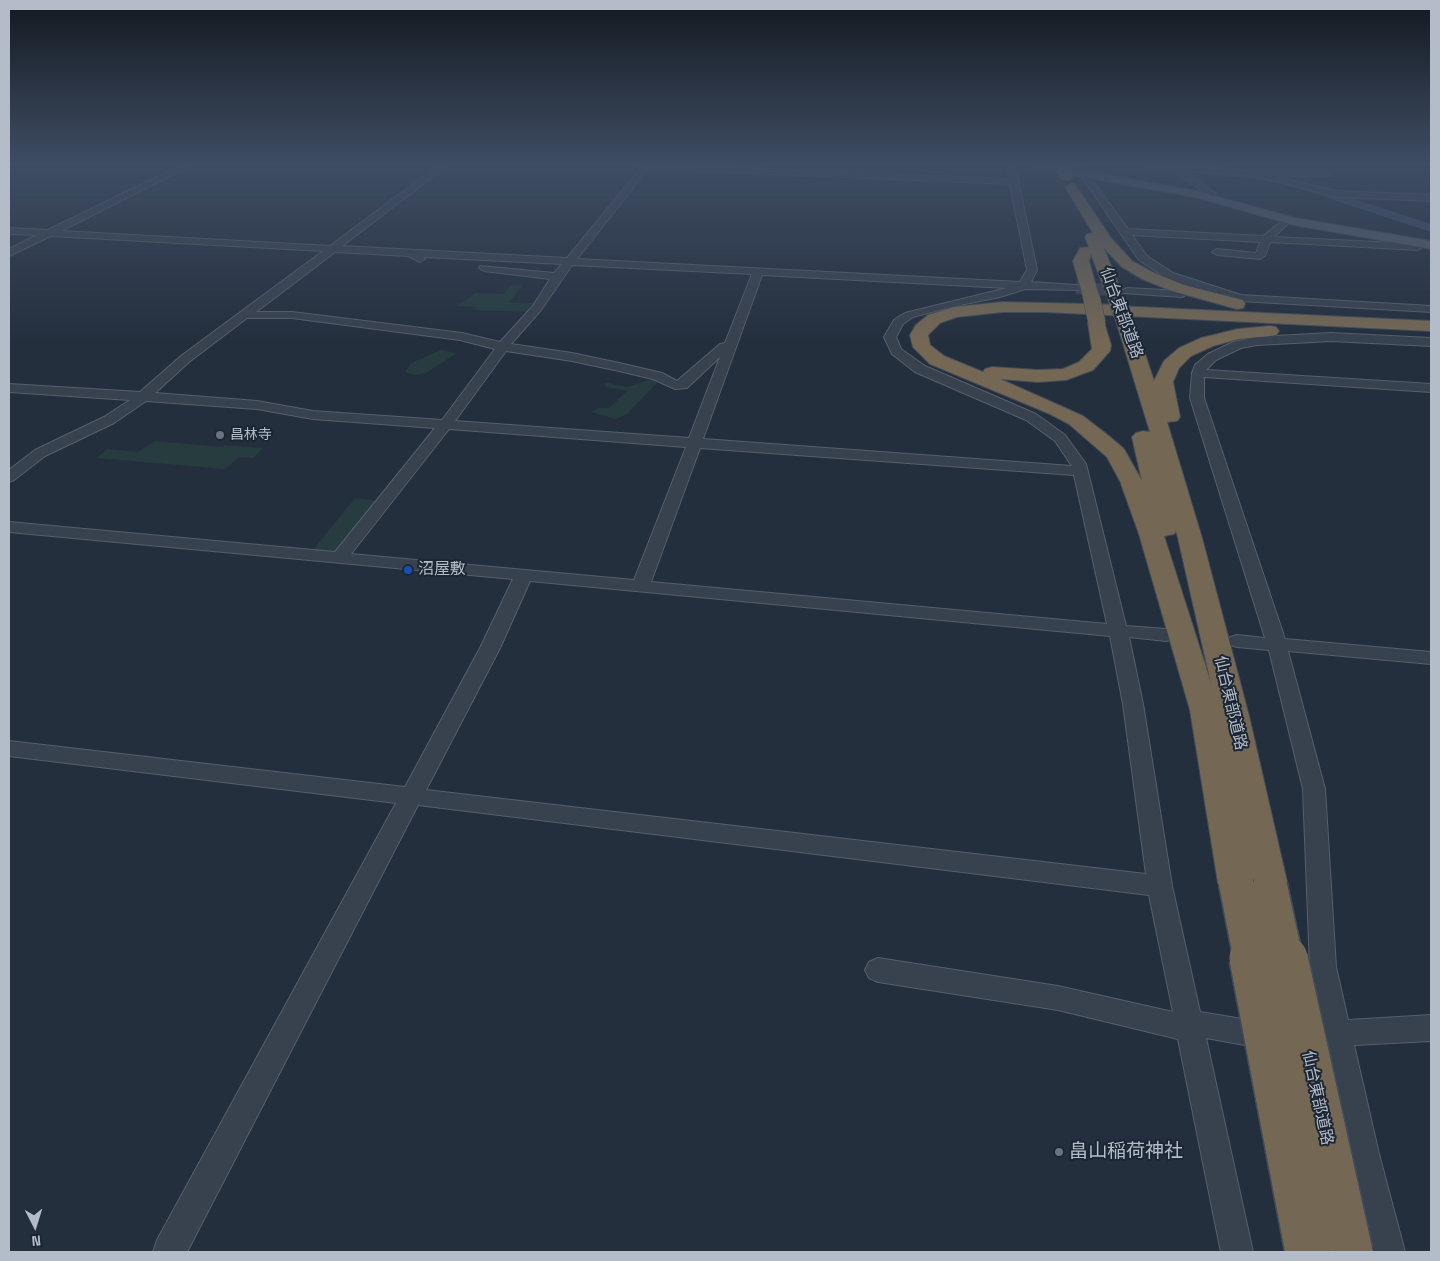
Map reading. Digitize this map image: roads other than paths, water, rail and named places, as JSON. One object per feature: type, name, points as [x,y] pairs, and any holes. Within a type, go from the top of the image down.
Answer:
[{"type":"highway","name":"仙台東部道路","points":[[1080,225],[1177,488],[1234,716],[1253,885],[1307,1252]]},
{"type":"highway","points":[[1095,225],[1119,258],[1135,269],[1162,282],[1202,296],[1253,307],[1431,327]]},
{"type":"highway","name":"仙台東部道路","points":[[1078,233],[1085,251],[1081,261],[1110,309],[1144,440],[1207,717],[1351,1252]]},
{"type":"highway","points":[[1207,717],[1148,526],[1132,481],[1116,454],[1102,440],[1076,420],[1057,410],[938,360],[922,347],[919,335],[922,329],[934,319],[954,312],[1003,307],[1055,307],[1431,327]]},
{"type":"highway","points":[[1110,309],[1102,345],[1101,351],[1093,362],[1066,374],[1010,376],[968,367],[941,352],[933,342],[932,336],[937,327],[949,320],[981,312],[1010,310],[1431,327]]},
{"type":"highway","points":[[1197,566],[1202,539],[1164,394],[1163,382],[1171,365],[1185,352],[1207,342],[1251,332],[1431,327]]},
{"type":"main road","points":[[1318,225],[1415,244],[1431,245]]},
{"type":"street","points":[[9,253],[66,225]]},
{"type":"street","points":[[9,477],[40,454],[109,420],[144,396],[185,359],[364,225]]},
{"type":"street","points":[[339,558],[446,424],[504,345],[537,308],[557,277],[600,225]]},
{"type":"street","points":[[1023,225],[1032,270],[1027,281],[1022,286],[1000,294],[949,304],[909,315],[898,322],[890,337],[896,351],[920,370],[1031,417],[1060,438],[1079,464],[1118,629],[1133,704],[1160,886],[1237,1252]]},
{"type":"street","points":[[1118,225],[1143,258],[1154,266],[1186,282],[1232,296]]},
{"type":"street","points":[[1217,252],[1260,256],[1266,239],[1282,225]]},
{"type":"street","points":[[9,231],[410,254],[1076,288]]},
{"type":"street","points":[[1123,232],[1415,244],[1431,258]]},
{"type":"street","points":[[410,254],[420,259],[557,277]]},
{"type":"street","points":[[641,586],[758,272]]},
{"type":"street","points":[[1110,309],[1182,294]]},
{"type":"street","points":[[1220,296],[1431,309]]},
{"type":"street","points":[[243,315],[292,315],[462,337],[480,343],[504,345],[619,367],[657,376],[675,385],[682,385],[724,347],[730,346]]},
{"type":"street","points":[[1390,1252],[1364,1154],[1323,967],[1314,789],[1277,645],[1197,398],[1198,374],[1200,368],[1223,350],[1257,341],[1332,337],[1431,342]]},
{"type":"street","points":[[1198,374],[1431,388]]},
{"type":"street","points":[[9,388],[257,405],[313,415],[1081,471]]},
{"type":"street","points":[[9,527],[1118,629],[1166,635]]},
{"type":"street","points":[[170,1252],[490,648],[524,575]]},
{"type":"street","points":[[1237,641],[1431,658]]},
{"type":"street","points":[[9,748],[1160,886]]},
{"type":"street","points":[[878,970],[1058,998],[1190,1026],[1339,1040],[1431,1028]]},
{"type":"waterway","points":[[1421,225],[1431,228]]},
{"type":"tunnel","points":[[1076,288],[1127,291]]},
{"type":"place","name":"昌林寺","points":[[220,435]]},
{"type":"place","name":"沼屋敷","points":[[408,570]]},
{"type":"place","name":"畠山稲荷神社","points":[[1059,1152]]}]
